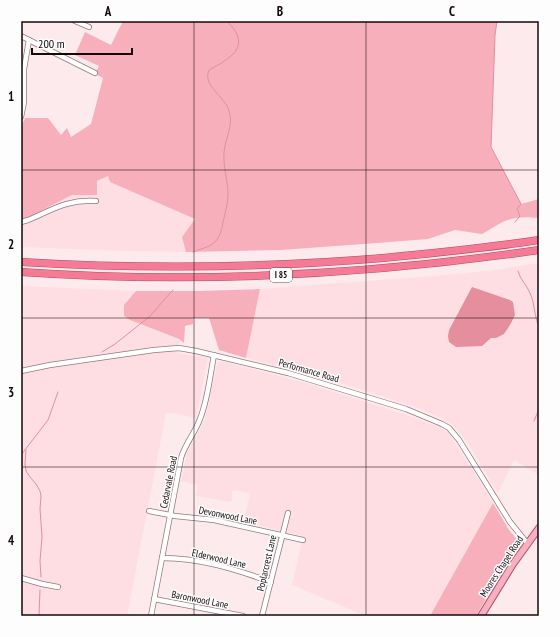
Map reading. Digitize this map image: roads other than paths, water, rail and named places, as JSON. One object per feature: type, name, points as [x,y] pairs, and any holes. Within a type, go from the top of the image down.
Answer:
[{"type":"highway","name":"I 85","points":[[21,262],[103,266],[180,267],[296,264],[430,254],[539,240]]},
{"type":"highway","name":"I 85","points":[[21,273],[189,277],[294,274],[416,266],[539,250]]},
{"type":"main road","name":"Moores Chapel Road","points":[[481,616],[527,543],[539,528]]},
{"type":"street","points":[[75,21],[88,27]]},
{"type":"street","points":[[21,36],[95,73]]},
{"type":"street","points":[[21,117],[24,102],[24,69],[29,40]]},
{"type":"street","points":[[21,222],[71,202],[81,200],[96,201]]},
{"type":"street","name":"Performance Road","points":[[21,371],[50,365],[171,348],[186,349],[322,383],[406,409],[442,424],[452,431],[510,522],[527,543]]},
{"type":"street","name":"Cedarvale Road","points":[[151,616],[181,458],[187,442],[202,414],[214,355]]},
{"type":"street","name":"Devonwood Lane","points":[[149,511],[214,520],[303,540]]},
{"type":"street","name":"Poplarcrest Lane","points":[[262,616],[288,513]]},
{"type":"street","name":"Elderwood Lane","points":[[162,558],[222,566],[271,582]]},
{"type":"street","points":[[21,578],[58,587]]},
{"type":"street","name":"Baronwood Lane","points":[[154,599],[243,616]]},
{"type":"waterway","points":[[193,252],[210,245],[217,240],[228,202],[224,153],[230,127],[230,117],[227,106],[211,86],[208,76],[209,70],[227,59],[236,50],[238,38],[235,31],[227,21]]},
{"type":"waterway","points":[[497,21],[495,35],[491,147],[521,204],[517,209],[520,216],[515,222]]},
{"type":"waterway","points":[[518,271],[532,297],[539,327]]},
{"type":"waterway","points":[[102,352],[115,344],[149,317],[173,290]]},
{"type":"waterway","points":[[21,455],[48,420],[58,392]]},
{"type":"waterway","points":[[534,421],[539,409]]},
{"type":"waterway","points":[[26,450],[26,471],[36,484],[41,496],[41,577]]},
{"type":"waterway","points":[[39,616],[40,590]]}]
